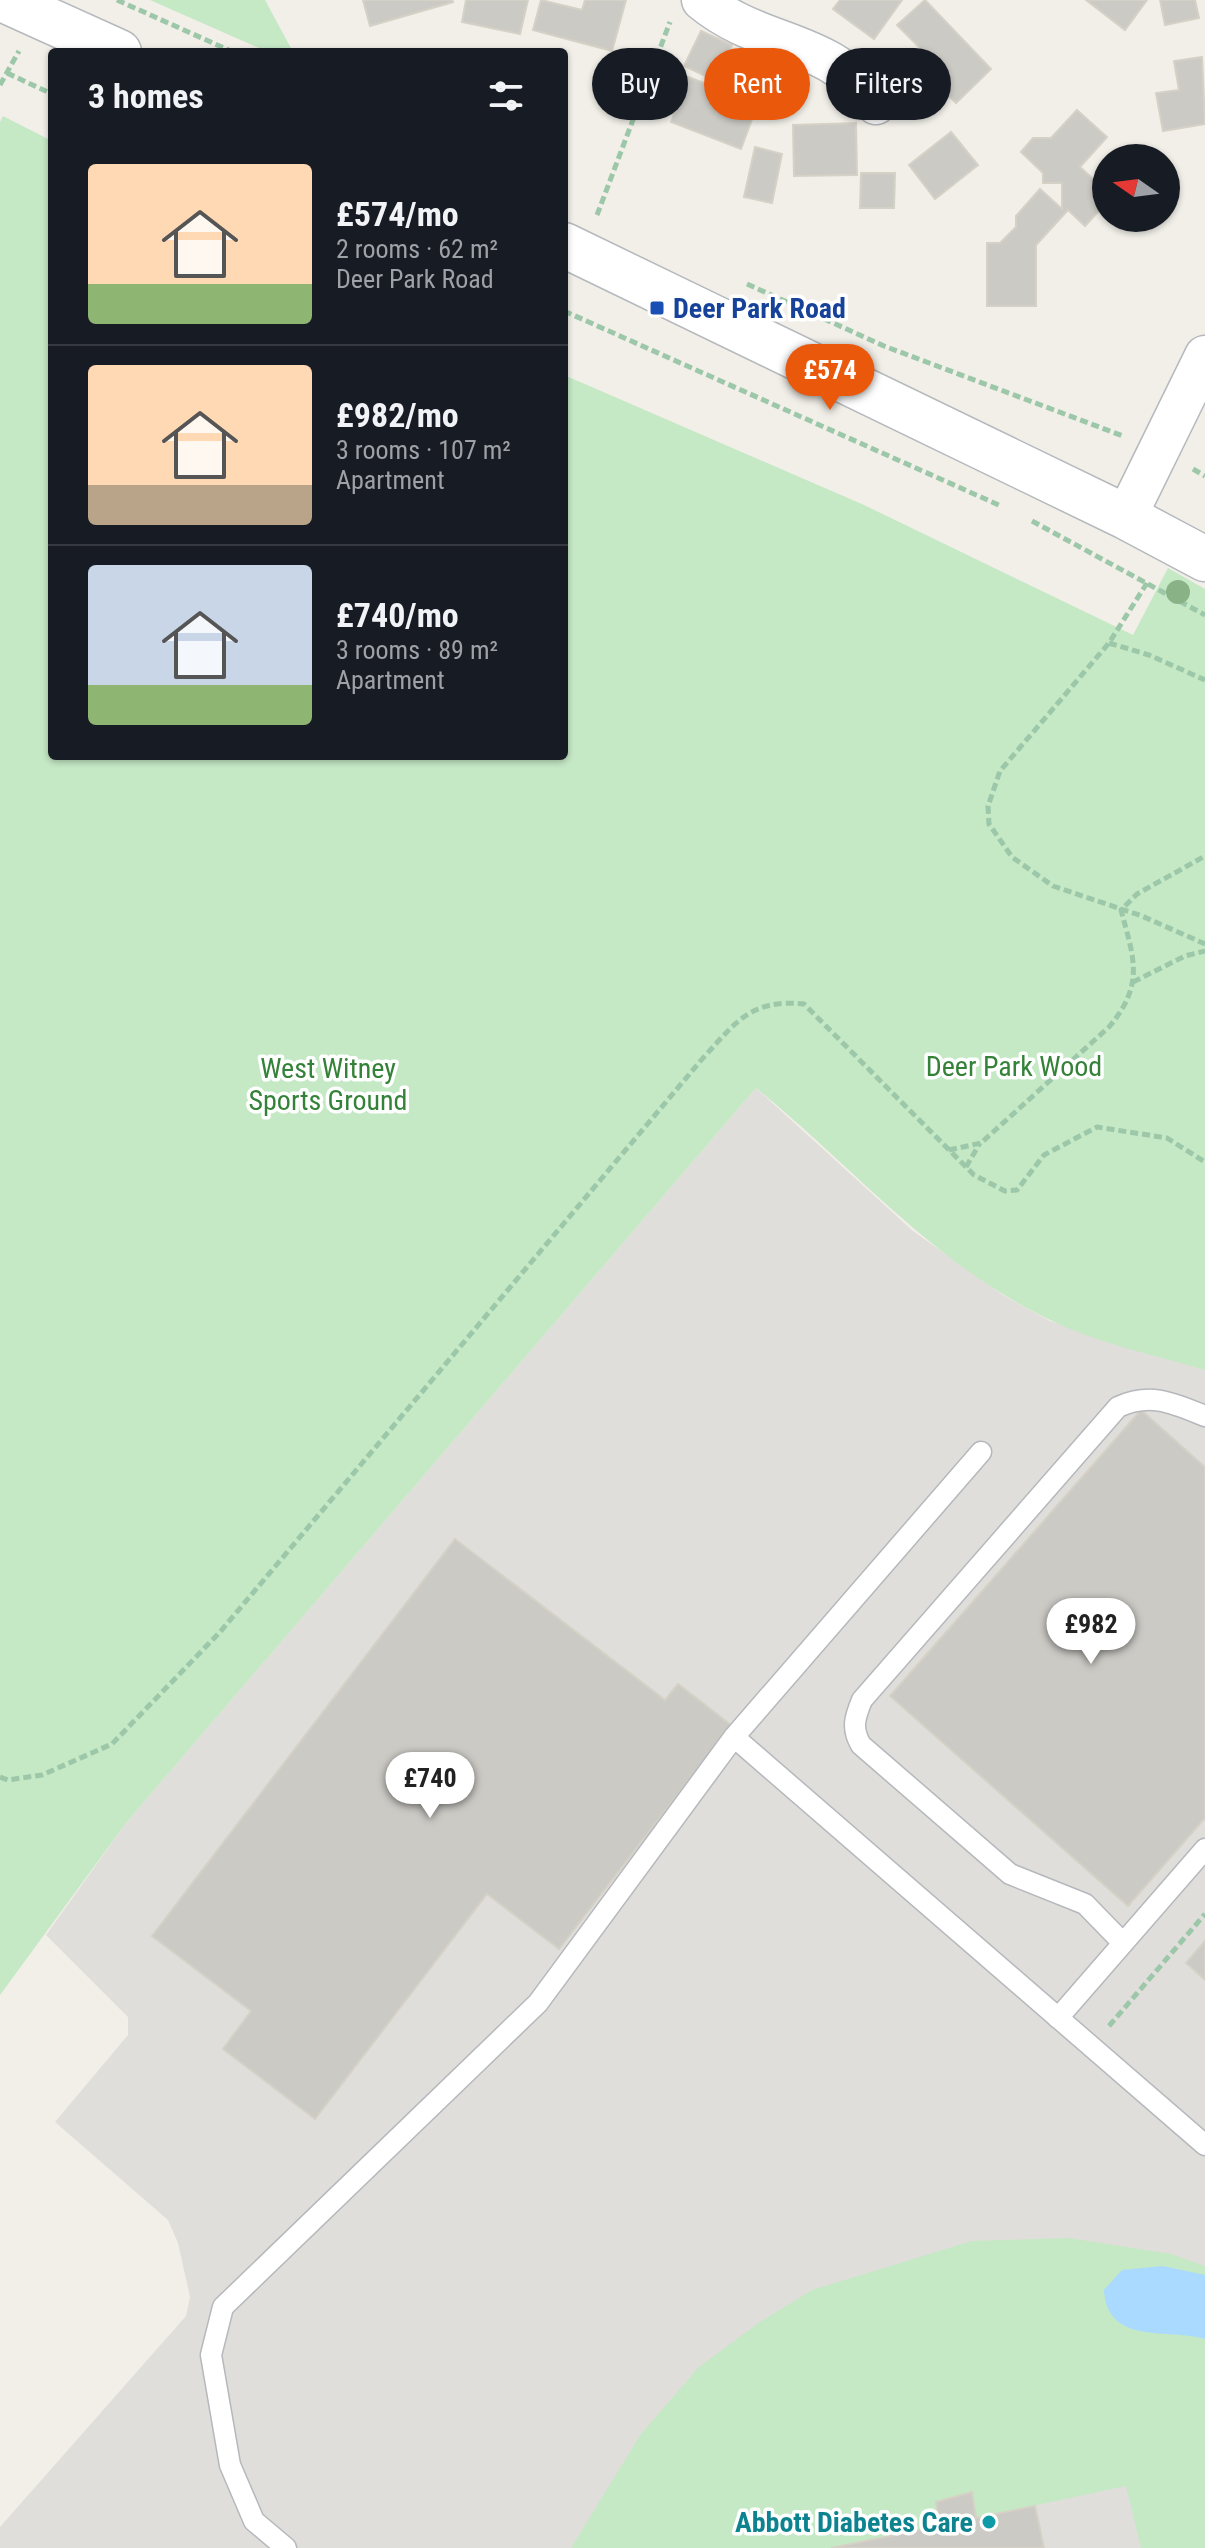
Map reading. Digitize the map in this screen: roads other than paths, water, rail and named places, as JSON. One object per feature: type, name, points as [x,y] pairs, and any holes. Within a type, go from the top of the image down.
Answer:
[{"type":"street","points":[[4,0],[110,48]]},
{"type":"street","points":[[688,7],[826,59]]},
{"type":"street","points":[[575,228],[1189,550]]},
{"type":"street","points":[[1126,517],[1205,356]]},
{"type":"lane","points":[[1122,1942],[1085,1904],[1010,1874],[861,1745],[855,1734],[855,1718],[862,1700],[1118,1407],[1138,1398],[1162,1399],[1205,1416]]},
{"type":"lane","points":[[286,2548],[254,2521],[230,2465],[211,2355],[223,2307],[538,2003],[734,1737],[981,1452]]},
{"type":"lane","points":[[734,1737],[1199,2140]]},
{"type":"lane","points":[[1058,2018],[1205,1849]]},
{"type":"water","points":[[1163,2266],[1205,2275],[1205,2339],[1128,2327],[1116,2320],[1108,2308],[1104,2290],[1122,2270]]},
{"type":"place","name":"Deer Park Road","points":[[657,308]]},
{"type":"place","name":"Abbott Diabetes Care","points":[[989,2522]]},
{"type":"park label","name":"Deer Park Wood","points":[[1014,1066]]},
{"type":"park label","name":"West Witney Sports Ground","points":[[328,1084]]}]
